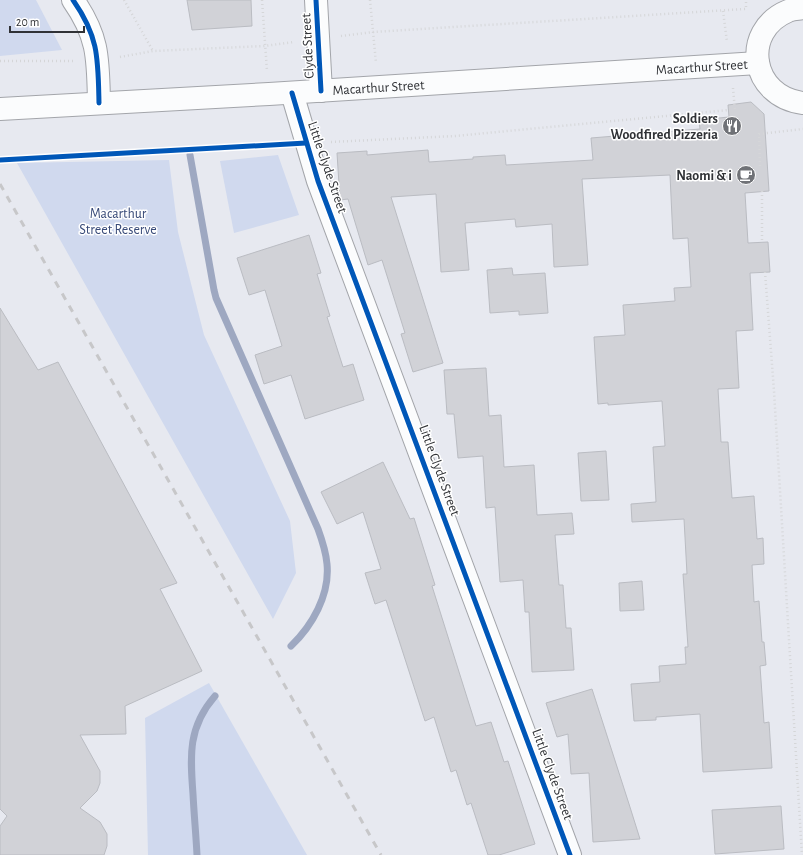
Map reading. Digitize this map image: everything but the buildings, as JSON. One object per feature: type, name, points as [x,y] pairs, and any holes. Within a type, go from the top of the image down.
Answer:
[{"type":"street","points":[[73,0],[86,20],[95,44],[98,61],[99,103]]},
{"type":"street","name":"Clyde Street","points":[[316,0],[321,91]]},
{"type":"street","points":[[803,8],[788,10],[774,19],[764,32],[758,47],[758,63],[762,77],[770,88],[780,97],[793,102],[803,103]]},
{"type":"street","name":"Macarthur Street","points":[[0,109],[292,93],[758,63]]},
{"type":"street","name":"Little Clyde Street","points":[[292,93],[318,181],[570,855]]},
{"type":"path","points":[[124,0],[153,51],[264,46],[262,0]]},
{"type":"path","points":[[370,0],[378,87]]},
{"type":"path","points":[[373,32],[746,9],[746,0]]},
{"type":"path","points":[[330,142],[455,136],[729,110]]},
{"type":"path","points":[[760,166],[759,134],[803,129]]},
{"type":"path","points":[[762,191],[762,242]]},
{"type":"path","points":[[765,272],[802,855]]},
{"type":"green space","points":[[0,0],[36,0],[62,50],[0,56]]},
{"type":"green space","points":[[278,155],[299,215],[234,233],[220,161]]},
{"type":"green space","name":"Macarthur Street Reserve","points":[[169,160],[178,232],[204,335],[290,521],[296,573],[273,619],[17,163]]},
{"type":"green space","points":[[209,683],[307,855],[148,855],[145,718]]},
{"type":"waterway","points":[[190,155],[216,298],[318,529],[326,555],[326,587],[318,609],[306,629],[291,646]]},
{"type":"waterway","points":[[197,855],[191,767],[193,742],[195,730],[200,719],[215,696]]},
{"type":"railway","points":[[0,184],[381,855]]},
{"type":"cycle path","points":[[73,0],[82,13],[92,37],[97,61],[99,103]]},
{"type":"cycle path","points":[[316,0],[321,91]]},
{"type":"cycle path","points":[[292,93],[318,181],[570,855]]},
{"type":"cycle path","points":[[0,160],[306,143]]},
{"type":"place","name":"Soldiers Woodfired Pizzeria","points":[[732,126]]},
{"type":"place","name":"Naomi & i","points":[[746,175]]}]
